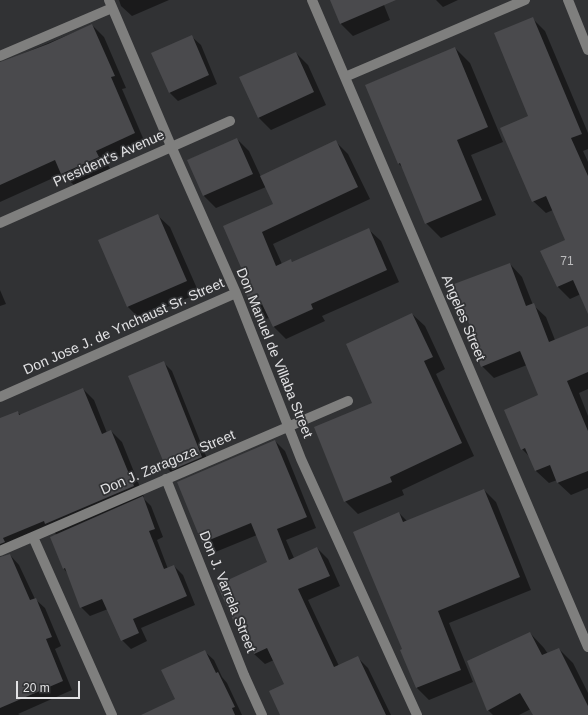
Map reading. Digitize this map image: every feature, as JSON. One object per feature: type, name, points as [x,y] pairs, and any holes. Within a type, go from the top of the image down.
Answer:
[{"type":"street","name":"Angeles Street","points":[[312,0],[588,647]]},
{"type":"street","points":[[345,77],[525,0]]},
{"type":"street","points":[[568,0],[588,50]]},
{"type":"street","points":[[0,56],[111,4]]},
{"type":"street","name":"Don Manuel de Villaba Street","points":[[111,4],[171,146],[236,293],[288,427],[369,611],[417,715]]},
{"type":"street","name":"President's Avenue","points":[[0,223],[230,121]]},
{"type":"street","name":"Don Jose J. de Ynchaust Sr. Street","points":[[0,397],[236,293]]},
{"type":"street","name":"Don J. Zaragoza Street","points":[[0,551],[348,401]]},
{"type":"street","name":"Don J. Varrela Street","points":[[166,479],[244,675],[262,715]]},
{"type":"street","points":[[33,537],[112,715]]},
{"type":"building","points":[[330,0],[396,0],[340,24]]},
{"type":"building","points":[[533,17],[582,134],[571,138],[588,176],[588,314],[573,280],[557,287],[540,251],[565,240],[546,196],[532,202],[500,128],[528,116],[494,33]]},
{"type":"building","points":[[92,24],[115,76],[111,77],[135,133],[96,151],[99,157],[61,174],[55,160],[0,185],[0,62],[48,44]]},
{"type":"building","points":[[192,35],[209,75],[169,93],[151,53]]},
{"type":"building","points":[[455,47],[488,127],[457,140],[482,200],[425,224],[400,163],[398,164],[365,85]]},
{"type":"building","points":[[296,52],[314,92],[258,118],[239,77]]},
{"type":"building","points":[[237,138],[253,174],[203,196],[187,160]]},
{"type":"building","points":[[336,140],[358,187],[262,232],[276,266],[291,259],[292,262],[369,228],[387,270],[311,304],[313,309],[273,327],[262,304],[252,308],[241,282],[246,279],[223,226],[273,204],[260,176]]},
{"type":"building","points":[[158,214],[187,281],[127,307],[98,240]]},
{"type":"building","points":[[510,263],[526,306],[534,303],[549,342],[588,326],[588,372],[567,381],[588,431],[588,471],[557,483],[550,465],[535,471],[525,448],[521,450],[504,410],[538,395],[520,351],[481,367],[467,330],[471,329],[454,284]]},
{"type":"building","points":[[412,313],[433,357],[424,361],[462,443],[390,477],[392,482],[344,502],[314,427],[372,403],[346,344]]},
{"type":"building","points":[[164,361],[202,457],[172,470],[171,466],[166,468],[128,376]]},
{"type":"building","points":[[83,388],[102,434],[111,430],[134,486],[45,524],[44,521],[3,538],[5,542],[0,544],[0,418],[18,411],[19,415]]},
{"type":"building","points":[[275,440],[307,517],[277,529],[289,560],[317,547],[330,576],[298,589],[334,667],[358,656],[386,715],[280,715],[269,691],[284,684],[267,648],[254,654],[237,618],[233,620],[217,585],[267,562],[251,523],[202,543],[177,482]]},
{"type":"building","points":[[484,489],[520,577],[438,611],[461,670],[416,688],[400,650],[402,649],[353,532],[399,512],[403,522]]},
{"type":"building","points":[[143,496],[155,529],[149,531],[164,569],[174,565],[187,596],[133,619],[139,633],[121,641],[102,599],[80,608],[65,568],[63,569],[50,537]]},
{"type":"building","points":[[10,554],[30,600],[36,598],[52,637],[46,639],[63,681],[0,708],[0,557]]},
{"type":"building","points":[[530,632],[542,655],[559,648],[588,706],[588,715],[533,715],[520,693],[487,711],[467,661]]},
{"type":"building","points":[[205,650],[216,673],[218,672],[235,707],[232,708],[235,715],[141,715],[175,699],[161,670]]}]
